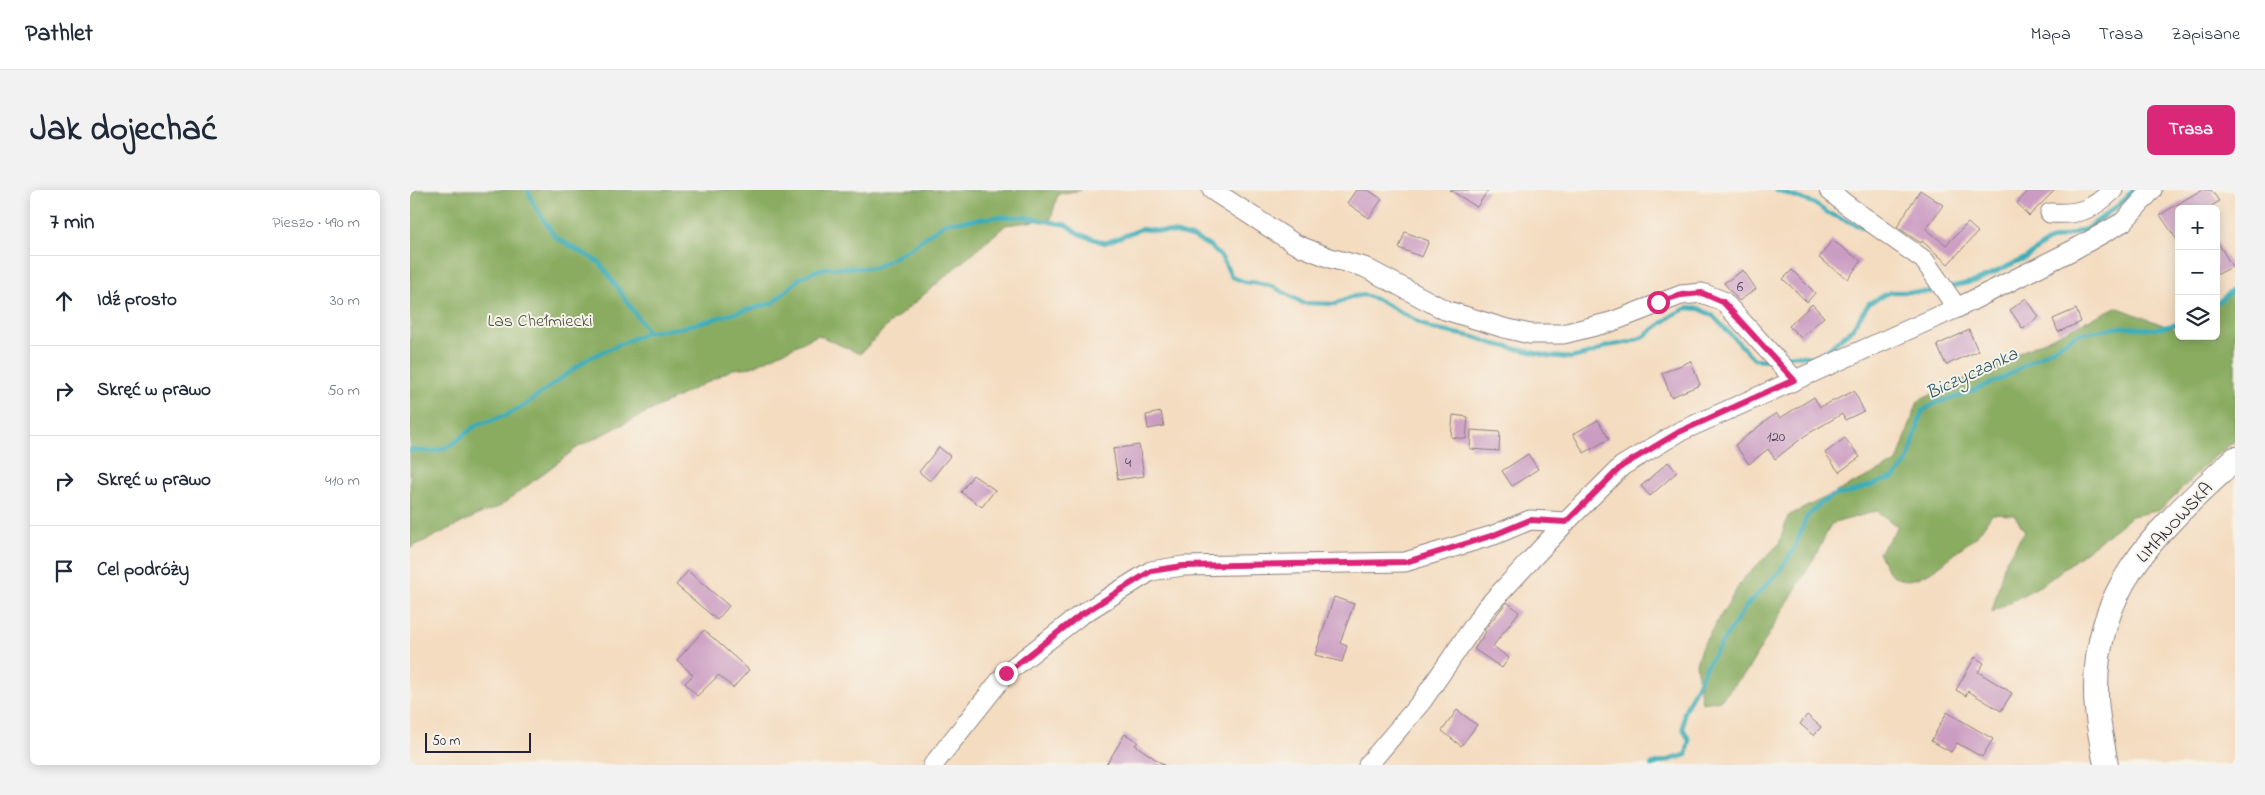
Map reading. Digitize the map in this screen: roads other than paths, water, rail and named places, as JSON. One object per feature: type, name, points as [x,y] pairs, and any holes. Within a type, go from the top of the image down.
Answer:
[{"type":"main road","name":"LIMANOWSKA","points":[[2106,765],[2096,693],[2100,638],[2107,615],[2120,587],[2147,546],[2235,459]]},
{"type":"street","points":[[1212,190],[1295,244],[1330,258],[1364,268],[1430,303],[1476,321],[1530,334],[1563,334],[1611,322],[1681,295],[1702,293],[1723,302],[1794,380]]},
{"type":"street","points":[[1829,190],[1844,203],[1924,260],[1952,301]]},
{"type":"street","points":[[2050,213],[2070,214],[2098,205],[2113,190]]},
{"type":"street","points":[[1368,765],[1422,701],[1486,608],[1566,522],[1622,466],[1679,432],[1794,380],[1952,301],[2073,250],[2123,222],[2152,190]]},
{"type":"street","points":[[933,765],[1006,673],[1079,616],[1151,571],[1183,566],[1406,562],[1494,535],[1530,520],[1566,522]]},
{"type":"waterway","points":[[528,190],[534,205],[555,237],[600,263],[648,332]]},
{"type":"waterway","points":[[1776,190],[1813,203],[1828,213],[1866,229]]},
{"type":"waterway","points":[[1950,287],[1976,281],[2025,258],[2048,241],[2086,229],[2120,204],[2133,190]]},
{"type":"waterway","points":[[410,450],[432,452],[450,446],[477,425],[507,415],[525,405],[589,358],[648,332],[680,328],[773,303],[800,278],[813,272],[825,268],[874,268],[909,249],[945,223],[997,217],[1025,217],[1066,225],[1079,234],[1105,243],[1141,229],[1177,233],[1195,238],[1211,247],[1222,258],[1232,277],[1245,282],[1274,287],[1303,303],[1335,304],[1350,297],[1364,295],[1378,300],[1432,329],[1474,337],[1494,344],[1549,356],[1571,358],[1592,353],[1607,346],[1630,342],[1643,337],[1673,315],[1687,308],[1700,309],[1713,316],[1754,359],[1770,360]]},
{"type":"waterway","name":"Biczyczanka","points":[[2220,301],[2235,288]]},
{"type":"waterway","points":[[1780,357],[1795,355],[1812,357],[1824,353],[1852,329],[1869,303],[1891,292],[1931,292],[1940,290]]},
{"type":"waterway","name":"Biczyczanka","points":[[1651,765],[1686,755],[1689,740],[1683,728],[1684,712],[1707,665],[1747,605],[1780,571],[1794,549],[1806,518],[1821,503],[1835,495],[1849,493],[1895,477],[1908,461],[1922,411],[1938,402],[1957,397],[2001,379],[2078,334],[2122,327],[2154,329],[2175,325]]},
{"type":"park label","name":"Las Chełmiecki","points":[[540,320]]}]
